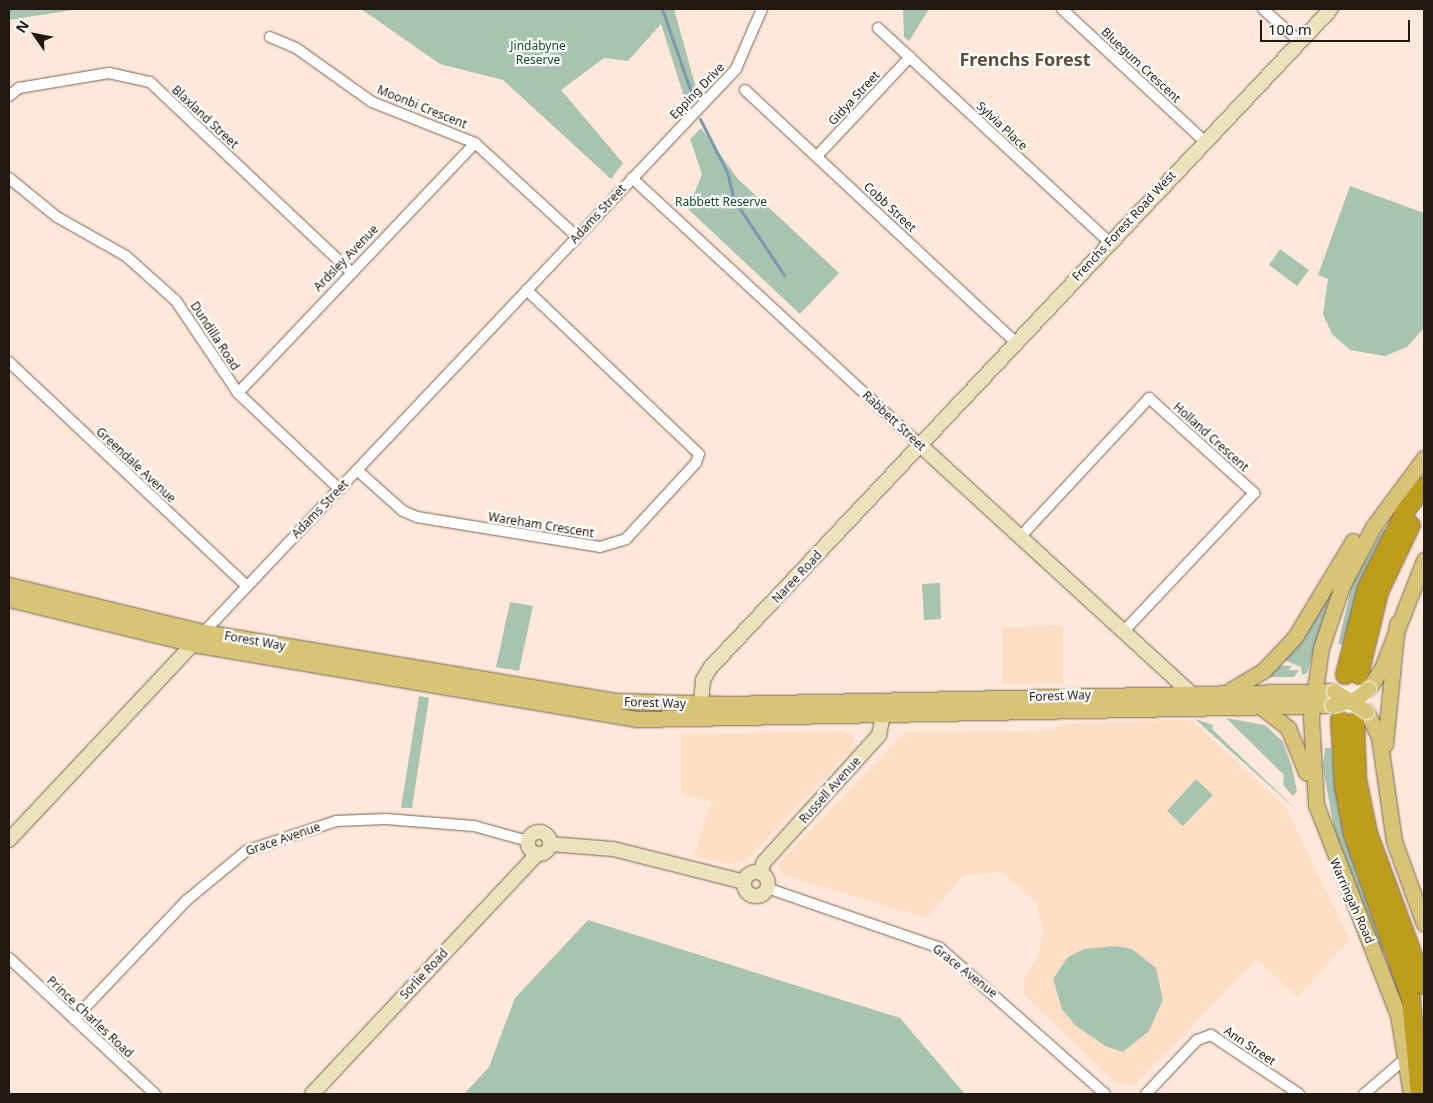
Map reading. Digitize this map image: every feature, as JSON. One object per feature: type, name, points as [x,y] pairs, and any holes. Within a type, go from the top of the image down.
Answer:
[{"type":"highway","points":[[1357,680],[1367,588],[1406,510],[1424,487]]},
{"type":"highway","points":[[1357,680],[1379,592],[1424,506]]},
{"type":"highway","points":[[1346,710],[1368,833],[1424,985]]},
{"type":"highway","name":"Warringah Road","points":[[1346,710],[1343,780],[1353,834],[1411,999],[1420,1094]]},
{"type":"main road","name":"Warringah Road","points":[[1411,1094],[1406,1058],[1386,980],[1337,870],[1312,790],[1312,706],[1313,690],[1326,629],[1351,566],[1385,509],[1424,458]]},
{"type":"main road","points":[[1227,692],[1264,670],[1295,637],[1368,518],[1424,458]]},
{"type":"main road","points":[[1346,710],[1354,700],[1357,680],[1382,668],[1397,624],[1424,560]]},
{"type":"main road","name":"Forest Way","points":[[9,585],[204,632],[590,698],[700,704],[1313,690]]},
{"type":"main road","name":"Forest Way","points":[[9,599],[193,644],[601,714],[700,720],[885,717],[1068,708],[1312,706]]},
{"type":"main road","points":[[1382,772],[1397,624]]},
{"type":"main road","points":[[1313,690],[1346,710],[1379,737],[1382,772],[1394,841],[1424,924]]},
{"type":"main road","points":[[1346,710],[1354,700]]},
{"type":"main road","points":[[1260,706],[1291,734],[1312,790]]},
{"type":"main road","points":[[1312,706],[1346,710]]},
{"type":"street","name":"Epping Drive","points":[[632,178],[736,69],[762,9]]},
{"type":"street","name":"Bluegum Crescent","points":[[1062,9],[1203,140]]},
{"type":"street","points":[[1263,9],[1300,42]]},
{"type":"street","name":"Frenchs Forest Road West","points":[[920,446],[1203,140],[1332,9]]},
{"type":"street","name":"Sylvia Place","points":[[878,28],[1109,242]]},
{"type":"street","name":"Moonbi Crescent","points":[[270,37],[296,48],[372,102],[475,143],[576,236]]},
{"type":"street","name":"Gidya Street","points":[[817,156],[910,57]]},
{"type":"street","name":"Blaxland Street","points":[[9,96],[19,88],[109,73],[150,82],[350,271]]},
{"type":"street","name":"Cobb Street","points":[[745,90],[1016,343]]},
{"type":"street","name":"Ardsley Avenue","points":[[238,393],[350,271],[475,143]]},
{"type":"street","name":"Dundilla Road","points":[[9,178],[57,217],[126,256],[176,301],[238,393],[339,489]]},
{"type":"street","name":"Adams Street","points":[[9,840],[632,178]]},
{"type":"street","name":"Rabbett Street","points":[[632,178],[1122,633],[1191,694]]},
{"type":"street","name":"Wareham Crescent","points":[[357,470],[402,511],[417,517],[600,548],[613,546],[632,532],[696,463],[700,454],[527,290]]},
{"type":"street","name":"Greendale Avenue","points":[[9,362],[247,586]]},
{"type":"street","name":"Holland Crescent","points":[[1020,537],[1148,398],[1254,493],[1122,633]]},
{"type":"street","name":"Naree Road","points":[[700,720],[700,704],[710,668],[920,446]]},
{"type":"street","name":"Russell Avenue","points":[[760,873],[879,736],[885,717],[885,700]]},
{"type":"street","name":"Grace Avenue","points":[[74,1019],[187,900],[246,851],[336,821],[386,819],[474,826],[528,841]]},
{"type":"street","points":[[537,854],[528,841],[539,832],[550,844],[613,849],[744,882],[751,895],[762,894],[767,888],[760,873],[750,874],[744,882]]},
{"type":"street","name":"Sorlie Road","points":[[312,1094],[537,854],[546,852],[550,844]]},
{"type":"street","name":"Grace Avenue","points":[[767,888],[940,948],[1105,1094]]},
{"type":"street","name":"Prince Charles Road","points":[[9,958],[155,1094]]},
{"type":"street","name":"Ann Street","points":[[1146,1094],[1197,1040],[1211,1035],[1299,1094]]},
{"type":"street","points":[[1364,1094],[1406,1058]]},
{"type":"shaded area","points":[[1063,625],[1063,683],[1002,684],[1002,627]]},
{"type":"shaded area","points":[[1192,720],[1286,808],[1350,940],[1297,997],[1257,959],[1134,1086],[1115,1082],[1025,996],[1023,982],[1039,954],[1043,929],[1035,902],[1003,872],[964,875],[927,918],[783,875],[778,864],[905,732],[1051,730],[1068,723]]},
{"type":"shaded area","points":[[843,731],[855,737],[852,749],[745,861],[729,864],[694,855],[711,802],[681,794],[681,734]]},
{"type":"green space","points":[[9,9],[79,9],[9,20]]},
{"type":"green space","name":"Jindabyne Reserve","points":[[361,9],[674,9],[696,88],[685,100],[661,24],[628,61],[604,58],[561,90],[623,163],[611,179],[503,80],[440,64]]},
{"type":"green space","points":[[903,9],[929,9],[909,41],[904,37]]},
{"type":"green space","name":"Rabbett Reserve","points":[[701,128],[738,179],[839,273],[800,314],[688,209],[702,174],[690,139]]},
{"type":"green space","points":[[1350,186],[1424,213],[1424,328],[1407,347],[1385,356],[1350,350],[1332,334],[1323,314],[1328,279],[1318,275]]},
{"type":"green space","points":[[1280,249],[1309,270],[1297,286],[1269,265]]},
{"type":"green space","points":[[1383,529],[1387,530],[1358,592],[1343,645],[1338,644],[1352,584]]},
{"type":"green space","points":[[940,583],[941,619],[924,620],[922,584]]},
{"type":"green space","points":[[1334,585],[1307,673],[1302,675],[1301,667],[1282,659]]},
{"type":"green space","points":[[510,602],[533,606],[519,671],[496,667]]},
{"type":"green space","points":[[1276,665],[1292,666],[1289,670],[1299,670],[1294,677],[1266,677]]},
{"type":"green space","points":[[419,696],[429,698],[412,808],[401,808]]},
{"type":"green space","points":[[1226,718],[1265,725],[1283,742],[1292,767],[1297,791],[1293,796],[1283,785],[1284,775]]},
{"type":"green space","points":[[1195,719],[1213,725],[1212,729],[1300,813]]},
{"type":"green space","points":[[1325,748],[1331,748],[1343,831],[1384,952],[1379,953],[1335,834],[1323,768]]},
{"type":"green space","points":[[1196,779],[1213,795],[1183,826],[1167,811]]},
{"type":"green space","points":[[588,920],[900,1018],[965,1094],[464,1094],[489,1067],[515,998]]},
{"type":"green space","points":[[1116,946],[1132,949],[1156,968],[1163,1000],[1149,1031],[1123,1052],[1105,1046],[1075,1025],[1062,1009],[1053,979],[1068,957],[1084,949]]},
{"type":"waterway","points":[[662,9],[691,92]]},
{"type":"waterway","points":[[700,119],[727,172],[734,200],[784,275]]},
{"type":"district","name":"Frenchs Forest","points":[[1025,59]]}]
